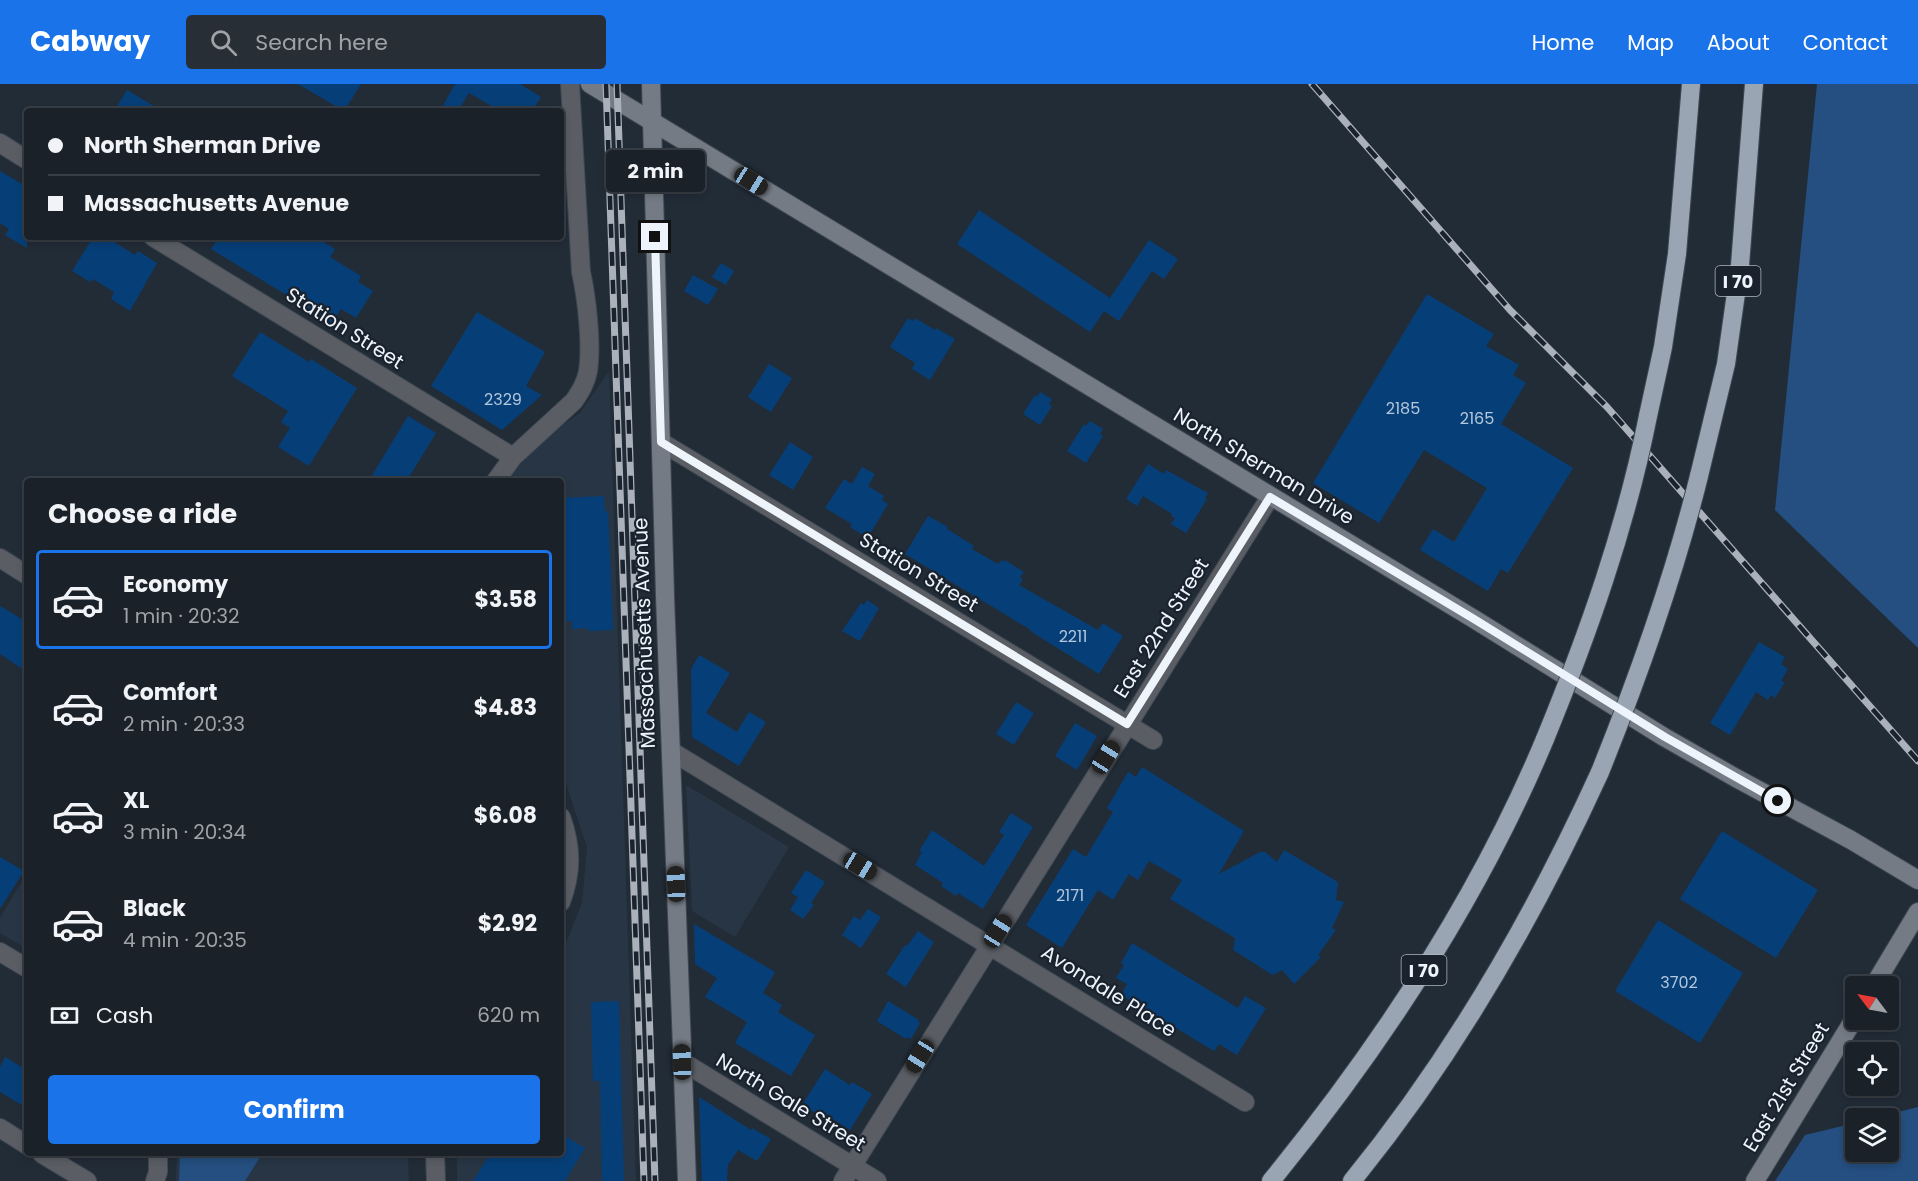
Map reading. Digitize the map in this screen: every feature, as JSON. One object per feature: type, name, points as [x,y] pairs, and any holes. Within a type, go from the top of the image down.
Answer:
[{"type":"highway","name":"I 70","points":[[1271,1181],[1350,1082],[1416,985],[1471,892],[1501,835],[1545,739],[1574,668],[1606,576],[1631,489],[1663,347],[1677,254],[1691,84]]},
{"type":"highway","name":"I 70","points":[[1352,1181],[1419,1092],[1494,976],[1551,874],[1600,772],[1645,657],[1699,476],[1726,364],[1740,265],[1754,84]]},
{"type":"main road","name":"North Sherman Drive","points":[[590,84],[1665,737],[1851,840],[1918,880]]},
{"type":"main road","name":"Massachusetts Avenue","points":[[651,84],[671,752],[687,1181]]},
{"type":"main road","points":[[1880,976],[1918,912]]},
{"type":"main road","name":"East 21st Street","points":[[1755,1181],[1847,1030]]},
{"type":"street","points":[[498,478],[513,457],[567,409],[581,391],[586,380],[588,363],[586,294],[581,272],[570,84]]},
{"type":"street","points":[[0,143],[24,158]]},
{"type":"street","name":"Station Street","points":[[158,240],[513,457]]},
{"type":"street","name":"Station Street","points":[[661,442],[1154,740]]},
{"type":"street","name":"East 22nd Street","points":[[848,1173],[1270,497]]},
{"type":"street","points":[[0,558],[24,573]]},
{"type":"street","name":"Avondale Place","points":[[671,752],[1245,1102]]},
{"type":"street","points":[[564,826],[568,837],[570,865],[564,888]]},
{"type":"street","points":[[0,952],[24,966]]},
{"type":"street","name":"North Gale Street","points":[[682,1062],[848,1173],[877,1181]]},
{"type":"street","points":[[0,1128],[24,1142]]},
{"type":"street","points":[[45,1156],[87,1181]]},
{"type":"street","points":[[155,1181],[158,1172],[158,1156]]},
{"type":"street","points":[[435,1156],[436,1181]]},
{"type":"shaded area","points":[[1817,84],[1918,84],[1918,648],[1775,510]]},
{"type":"shaded area","points":[[609,371],[636,1181],[457,1181],[457,1156],[564,1156],[564,948],[582,903],[587,847],[564,780],[564,478],[509,478],[543,438],[580,413]]},
{"type":"shaded area","points":[[686,785],[789,847],[735,937],[692,911]]},
{"type":"shaded area","points":[[24,878],[24,947],[0,933],[0,918]]},
{"type":"shaded area","points":[[1918,1107],[1918,1181],[1775,1181],[1805,1135],[1845,1125],[1845,1162],[1899,1162],[1899,1112]]},
{"type":"shaded area","points":[[177,1156],[408,1156],[409,1181],[176,1181]]},
{"type":"shaded area","points":[[180,1156],[261,1156],[245,1181],[179,1181]]},
{"type":"building","points":[[298,84],[361,84],[346,108],[339,108]]},
{"type":"building","points":[[455,84],[520,84],[541,97],[534,108],[495,108],[469,93],[460,108],[442,108]]},
{"type":"building","points":[[127,90],[157,108],[116,108]]},
{"type":"building","points":[[0,171],[24,185],[24,240],[27,240],[27,248],[5,235],[9,229],[0,223]]},
{"type":"building","points":[[979,210],[1110,298],[1149,240],[1178,259],[1164,279],[1152,271],[1119,321],[1104,311],[1090,332],[957,244]]},
{"type":"building","points":[[91,240],[111,240],[135,255],[138,251],[157,263],[130,311],[111,299],[114,292],[93,279],[90,282],[72,271]]},
{"type":"building","points":[[217,240],[321,240],[335,249],[330,257],[361,276],[358,282],[373,291],[356,318],[341,309],[332,323],[211,249]]},
{"type":"building","points":[[721,263],[734,271],[726,285],[712,277]]},
{"type":"building","points":[[693,275],[718,289],[708,305],[684,291]]},
{"type":"building","points":[[1427,294],[1494,334],[1486,346],[1519,365],[1513,375],[1526,383],[1501,424],[1573,468],[1508,573],[1501,569],[1488,591],[1420,550],[1433,529],[1454,542],[1487,488],[1424,450],[1379,523],[1313,483]]},
{"type":"building","points":[[477,312],[545,352],[526,386],[542,395],[502,430],[431,386]]},
{"type":"building","points":[[908,318],[913,321],[915,318],[955,339],[930,380],[912,369],[915,363],[890,347]]},
{"type":"building","points":[[260,332],[309,362],[311,359],[357,388],[309,466],[278,447],[290,428],[281,422],[288,411],[232,376]]},
{"type":"building","points":[[769,364],[792,378],[771,412],[748,397]]},
{"type":"building","points":[[1040,392],[1052,399],[1049,404],[1052,406],[1040,425],[1023,414],[1035,395],[1037,397]]},
{"type":"building","points":[[408,416],[436,433],[408,478],[370,478]]},
{"type":"building","points":[[1090,421],[1103,429],[1100,434],[1103,436],[1086,463],[1067,451],[1084,424],[1086,426]]},
{"type":"building","points":[[790,442],[813,457],[793,490],[769,475]]},
{"type":"building","points":[[1148,464],[1164,474],[1166,470],[1208,493],[1205,498],[1207,499],[1186,533],[1171,524],[1175,518],[1171,516],[1172,514],[1143,496],[1137,506],[1126,499]]},
{"type":"building","points":[[862,467],[875,474],[868,486],[884,496],[882,500],[888,504],[870,534],[867,532],[865,536],[850,527],[852,524],[825,508],[844,479],[852,484]]},
{"type":"building","points":[[604,496],[605,512],[608,511],[613,630],[572,629],[572,621],[564,621],[564,498]]},
{"type":"building","points":[[928,516],[974,546],[972,549],[998,564],[1001,560],[1004,562],[1005,560],[1024,572],[1020,577],[1023,579],[1019,585],[1098,630],[1103,623],[1123,636],[1099,674],[905,554]]},
{"type":"building","points":[[867,600],[879,608],[860,641],[842,631],[861,603],[864,605]]},
{"type":"building","points":[[0,606],[24,620],[24,670],[0,654]]},
{"type":"building","points":[[1759,642],[1785,657],[1781,664],[1788,669],[1781,681],[1785,682],[1775,698],[1771,695],[1768,700],[1756,692],[1730,735],[1710,723]]},
{"type":"building","points":[[699,655],[730,673],[706,713],[737,732],[749,712],[766,722],[739,766],[692,737],[691,669]]},
{"type":"building","points":[[1016,702],[1034,713],[1014,745],[996,734]]},
{"type":"building","points":[[1075,723],[1097,736],[1077,770],[1055,756]]},
{"type":"building","points":[[1142,767],[1244,831],[1219,874],[1260,852],[1265,852],[1277,862],[1284,850],[1338,882],[1336,900],[1344,902],[1332,928],[1336,930],[1318,955],[1321,957],[1294,984],[1282,970],[1273,975],[1233,950],[1235,938],[1170,899],[1182,880],[1149,861],[1138,880],[1129,874],[1113,900],[1098,890],[1062,948],[1026,925],[1073,849],[1086,857],[1113,812],[1107,808],[1128,772],[1136,777]]},
{"type":"building","points":[[1011,813],[1033,827],[983,909],[958,893],[956,896],[941,886],[943,883],[915,865],[922,852],[919,851],[932,830],[984,866],[1004,835],[999,832]]},
{"type":"building","points":[[1722,831],[1818,890],[1776,958],[1680,899]]},
{"type":"building","points":[[0,857],[24,871],[0,909]]},
{"type":"building","points":[[806,870],[825,882],[811,903],[814,905],[803,919],[790,910],[798,897],[791,893]]},
{"type":"building","points":[[868,909],[881,917],[861,948],[842,935],[854,916],[860,920]]},
{"type":"building","points":[[1658,920],[1743,973],[1700,1043],[1615,991]]},
{"type":"building","points":[[694,924],[775,972],[763,993],[782,1005],[778,1012],[815,1035],[791,1076],[735,1043],[747,1022],[705,997],[717,978],[695,964]]},
{"type":"building","points":[[918,931],[934,942],[906,987],[886,974],[905,945],[907,946]]},
{"type":"building","points":[[1132,943],[1238,1008],[1245,996],[1266,1008],[1237,1055],[1219,1044],[1214,1051],[1121,995],[1127,984],[1116,978],[1124,965],[1121,963]]},
{"type":"building","points":[[619,1001],[624,1181],[602,1181],[600,1081],[593,1081],[591,1002]]},
{"type":"building","points":[[888,1001],[919,1020],[917,1021],[920,1023],[911,1039],[907,1037],[906,1039],[877,1021]]},
{"type":"building","points":[[5,1057],[24,1068],[24,1106],[0,1092],[0,1067]]},
{"type":"building","points":[[825,1069],[850,1085],[852,1082],[872,1094],[850,1130],[825,1114],[823,1118],[802,1105]]},
{"type":"building","points":[[699,1097],[751,1130],[752,1128],[771,1139],[757,1161],[738,1150],[728,1165],[727,1181],[702,1181]]},
{"type":"building","points":[[564,1136],[585,1148],[565,1181],[473,1181],[489,1156],[564,1156]]},
{"type":"railway","points":[[606,84],[644,1181]]},
{"type":"railway","points":[[617,84],[655,1181]]},
{"type":"railway","points":[[1312,84],[1510,310],[1607,407],[1918,761]]},
{"type":"route","points":[[655,237],[661,442],[1127,724],[1270,497],[1665,737],[1778,801]]}]
